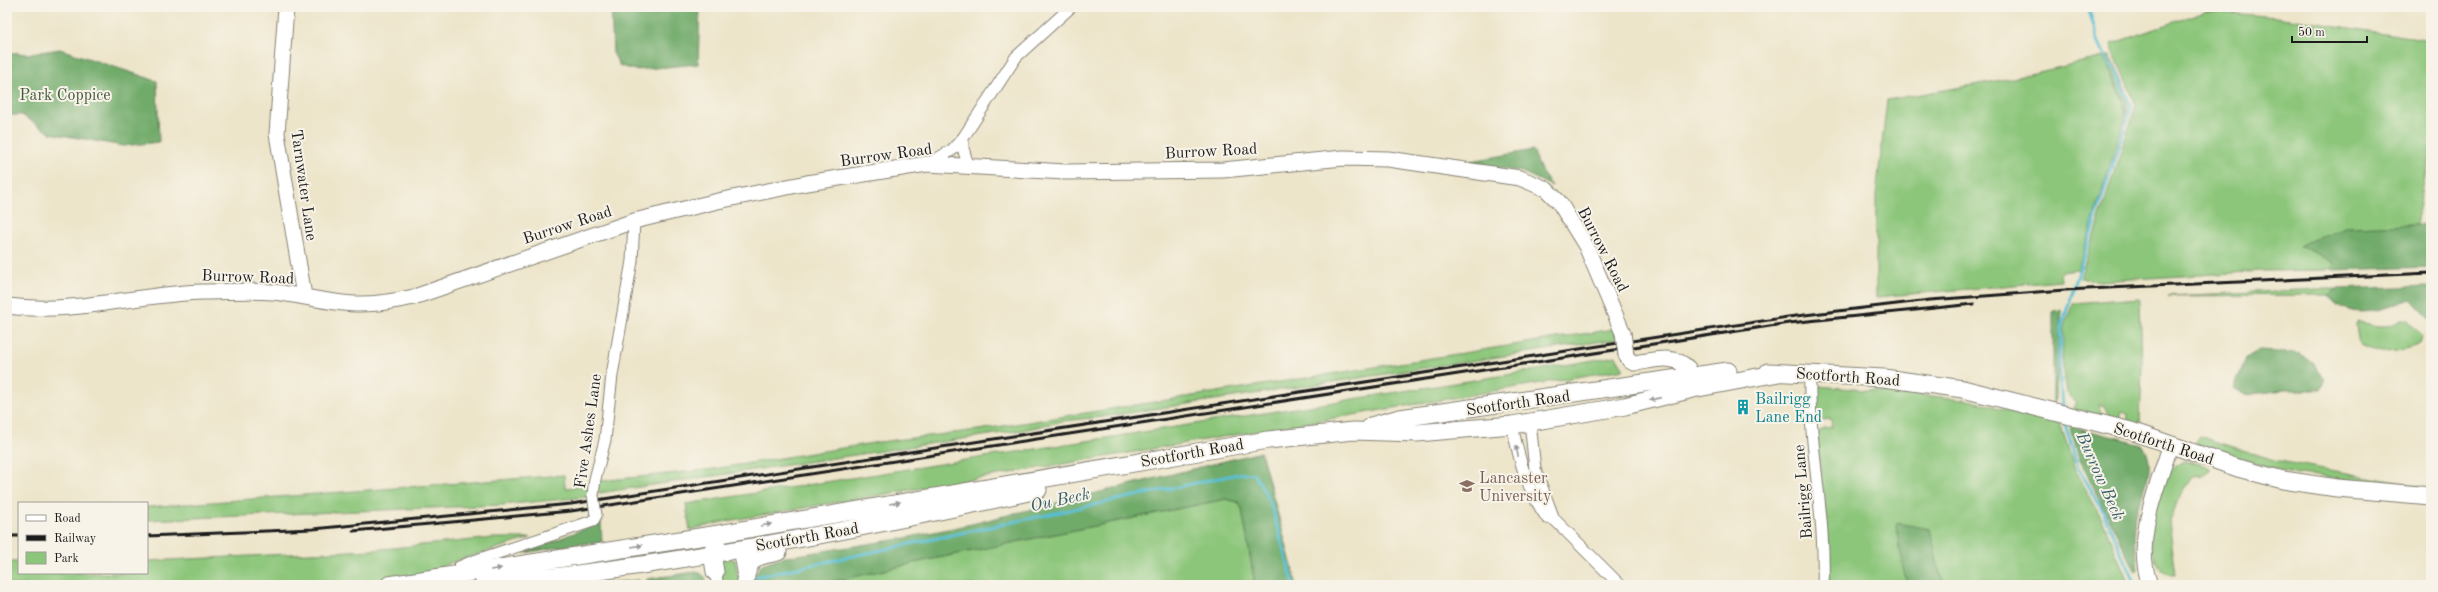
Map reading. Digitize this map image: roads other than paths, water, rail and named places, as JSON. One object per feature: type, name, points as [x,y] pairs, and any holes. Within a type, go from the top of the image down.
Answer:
[{"type":"main road","name":"Scotforth Road","points":[[458,580],[598,552],[723,533],[1248,443],[1353,431],[1417,433],[1692,382],[1748,370],[1779,373],[1810,373],[1944,385],[2043,408],[2103,424],[2171,444],[2238,468],[2283,480],[2337,488],[2431,496]]},
{"type":"main road","name":"Scotforth Road","points":[[1353,431],[1400,418],[1514,414],[1530,422],[1625,406],[1692,382]]},
{"type":"main road","name":"Scotforth Road","points":[[484,585],[712,553],[873,525],[1048,487],[1127,464]]},
{"type":"main road","points":[[745,583],[750,563],[758,556],[933,522],[1006,504],[1048,487]]},
{"type":"main road","points":[[716,579],[712,553],[723,533],[739,548]]},
{"type":"main road","points":[[695,555],[708,563],[716,579]]},
{"type":"main road","points":[[389,585],[458,580]]},
{"type":"street","name":"Tarnwater Lane","points":[[286,7],[277,134],[304,296]]},
{"type":"street","points":[[927,164],[952,150],[964,138],[1016,57],[1071,7]]},
{"type":"street","points":[[964,138],[963,148],[968,165]]},
{"type":"street","name":"Burrow Road","points":[[7,306],[50,310],[81,307],[141,296],[202,292],[271,292],[359,304],[388,303],[414,297],[634,221],[718,201],[807,183],[927,164],[968,165],[1007,170],[1079,172],[1223,170],[1343,158],[1388,158],[1520,178],[1546,189],[1559,202],[1586,246],[1623,334],[1626,355],[1630,362],[1634,363],[1664,359],[1676,360],[1688,368],[1692,382]]},
{"type":"street","name":"Five Ashes Lane","points":[[458,580],[459,567],[593,521],[596,515],[593,495],[595,479],[605,440],[612,375],[632,261],[634,221]]},
{"type":"street","name":"Bailrigg Lane","points":[[1810,373],[1812,430],[1823,527],[1822,585]]},
{"type":"street","points":[[1514,414],[1520,464],[1529,490],[1547,518],[1554,520]]},
{"type":"street","points":[[1530,422],[1535,469],[1554,520],[1620,585]]},
{"type":"street","points":[[2150,585],[2146,574],[2144,552],[2147,524],[2155,491],[2171,444]]},
{"type":"street","points":[[739,548],[745,583]]},
{"type":"waterway","name":"Burrow Beck","points":[[2062,409],[2059,359],[2062,325],[2131,107],[2117,72],[2108,62],[2099,43],[2088,7]]},
{"type":"waterway","name":"Burrow Beck","points":[[2064,421],[2078,467],[2101,507],[2135,585]]},
{"type":"waterway","name":"Ou Beck","points":[[755,577],[1243,473],[1254,474],[1264,490],[1272,508],[1294,585]]},
{"type":"railway","points":[[148,536],[313,529],[571,504],[1788,317],[1930,300],[2065,290],[2431,273]]},
{"type":"railway","points":[[353,531],[571,511],[1789,323],[1974,304]]},
{"type":"railway","points":[[7,536],[18,536]]},
{"type":"place","name":"Bailrigg Lane End","points":[[1743,407]]},
{"type":"place","name":"Lancaster University","points":[[1467,486]]},
{"type":"park label","name":"Park Coppice","points":[[65,94]]}]
